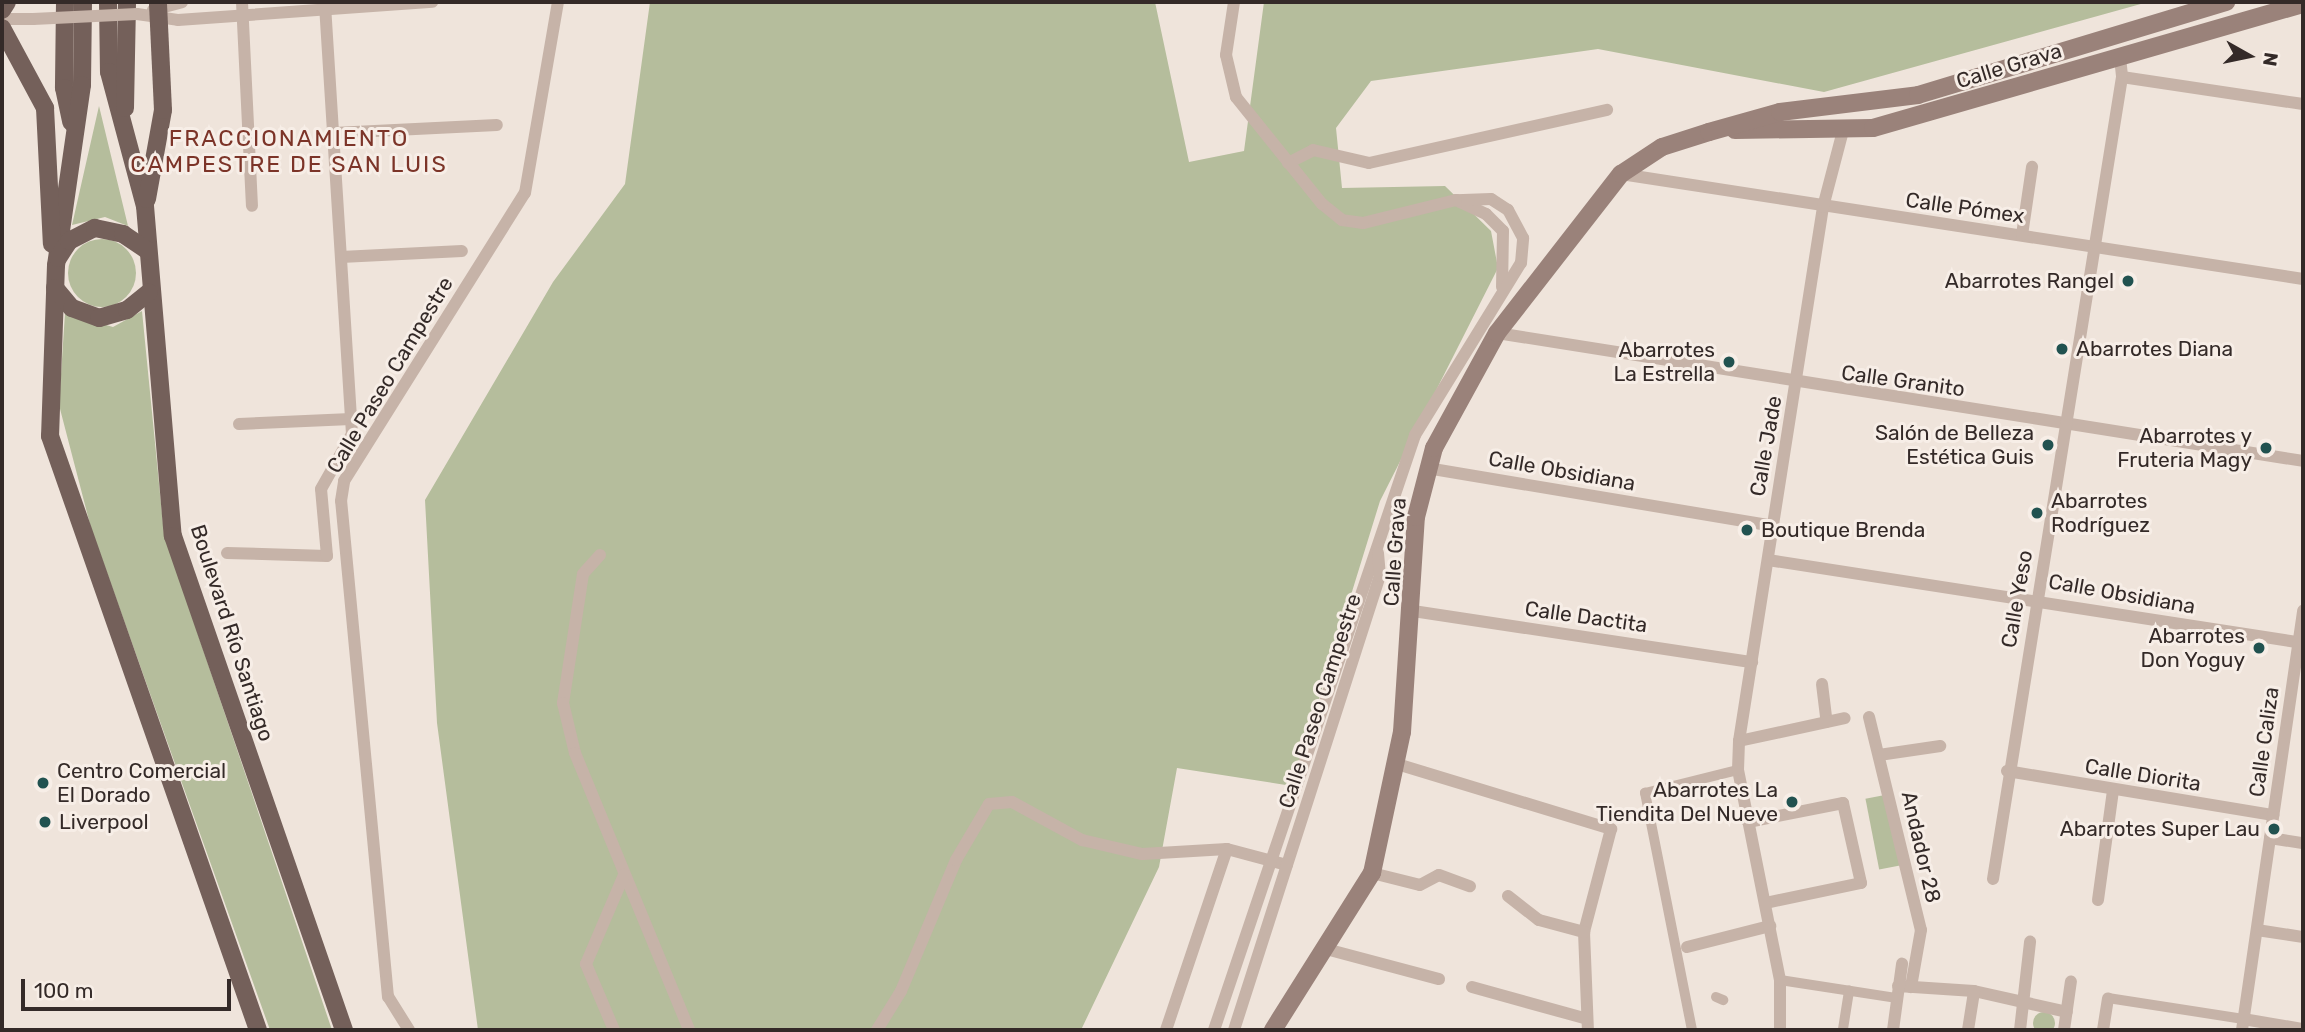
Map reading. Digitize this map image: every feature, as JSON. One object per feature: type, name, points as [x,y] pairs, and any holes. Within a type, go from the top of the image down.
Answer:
[{"type":"main road","points":[[2,10],[7,2]]},
{"type":"main road","points":[[65,2],[64,88],[72,129]]},
{"type":"main road","points":[[83,2],[82,85],[72,129],[56,265],[50,436],[258,1030]]},
{"type":"main road","name":"Boulevard Río Santiago","points":[[108,2],[109,72],[124,111],[145,206],[149,292],[173,536],[344,1030]]},
{"type":"main road","name":"Calle Grava","points":[[1278,1029],[1372,873],[1397,764],[1413,611],[1416,517],[1427,468],[1497,333],[1621,174],[1662,147],[1780,112],[1917,94],[2226,2]]},
{"type":"main road","name":"Calle Grava","points":[[1721,129],[1843,131],[1917,118],[2303,4]]},
{"type":"main road","points":[[145,206],[163,110],[148,9]]},
{"type":"main road","name":"Boulevard Río Santiago","points":[[124,111],[148,9]]},
{"type":"main road","points":[[2,28],[45,108],[46,209],[56,265]]},
{"type":"main road","points":[[56,265],[69,241],[95,228],[123,234],[147,250]]},
{"type":"main road","points":[[55,288],[72,308],[99,318],[127,310],[149,292]]},
{"type":"street","points":[[148,9],[183,2]]},
{"type":"street","points":[[2,19],[33,19],[148,9],[432,2]]},
{"type":"street","name":"Calle Paseo Campestre","points":[[409,1030],[388,997],[341,501],[344,481],[525,193],[558,2]]},
{"type":"street","name":"Calle Paseo Campestre","points":[[1214,1030],[1377,547],[1430,402],[1521,263],[1523,238],[1508,211],[1490,199],[1456,200],[1382,221],[1342,220],[1288,163],[1236,97],[1226,55],[1234,2]]},
{"type":"street","points":[[227,553],[327,555],[321,489],[352,434],[325,5]]},
{"type":"street","points":[[243,8],[252,206]]},
{"type":"street","name":"Calle Yeso","points":[[1993,879],[2007,771],[2122,77],[2120,57]]},
{"type":"street","points":[[2122,77],[2303,104]]},
{"type":"street","points":[[1288,163],[1313,150],[1369,163],[1607,110]]},
{"type":"street","points":[[334,133],[497,125]]},
{"type":"street","name":"Calle Jade","points":[[1780,1030],[1780,980],[1738,770],[1739,741],[1823,207],[1843,131]]},
{"type":"street","points":[[2022,235],[2032,167]]},
{"type":"street","name":"Calle Pómex","points":[[1621,174],[1823,207],[2022,235],[2093,250],[2303,279]]},
{"type":"street","points":[[341,257],[462,251]]},
{"type":"street","name":"Calle Granito","points":[[1497,333],[1796,384],[2303,461]]},
{"type":"street","points":[[239,425],[351,419]]},
{"type":"street","name":"Calle Obsidiana","points":[[1427,468],[1772,526]]},
{"type":"street","name":"Calle Paseo Campestre","points":[[1234,1030],[1380,576],[1377,547]]},
{"type":"street","points":[[600,555],[583,573],[563,703],[575,753],[690,1030]]},
{"type":"street","name":"Calle Obsidiana","points":[[1768,560],[2037,599],[2300,643]]},
{"type":"street","name":"Calle Caliza","points":[[2243,1025],[2303,610]]},
{"type":"street","name":"Calle Dactita","points":[[1413,611],[1752,662]]},
{"type":"street","points":[[1822,684],[1827,722]]},
{"type":"street","name":"Andador 28","points":[[1869,717],[1921,930],[1902,990],[1893,1030]]},
{"type":"street","points":[[1739,741],[1844,718]]},
{"type":"street","points":[[1879,755],[1940,746]]},
{"type":"street","points":[[1397,764],[1603,822],[1612,839],[1584,932],[1587,1025],[1472,987]]},
{"type":"street","points":[[1692,1030],[1645,793],[1738,770]]},
{"type":"street","name":"Calle Diorita","points":[[2007,771],[2273,815]]},
{"type":"street","points":[[1297,785],[1312,789]]},
{"type":"street","points":[[2098,900],[2113,790]]},
{"type":"street","points":[[877,1030],[901,991],[956,860],[989,804],[1012,802],[1082,840],[1142,854],[1227,849],[1287,865]]},
{"type":"street","points":[[1748,822],[1843,803],[1861,883],[1765,903]]},
{"type":"street","points":[[2270,838],[2303,843]]},
{"type":"street","points":[[1166,1030],[1227,849]]},
{"type":"street","points":[[1372,873],[1420,885],[1439,874],[1470,886]]},
{"type":"street","points":[[614,1030],[586,964],[624,875]]},
{"type":"street","points":[[1508,896],[1539,920],[1584,932]]},
{"type":"street","points":[[1687,947],[1770,926]]},
{"type":"street","points":[[2257,930],[2303,937]]},
{"type":"street","points":[[1244,940],[1261,946]]},
{"type":"street","points":[[2020,1030],[2030,942]]},
{"type":"street","points":[[1326,949],[1439,979]]},
{"type":"street","name":"Andador 28","points":[[1902,964],[1902,990]]},
{"type":"street","points":[[1780,980],[1849,990],[1974,991],[2024,999],[2067,1012]]},
{"type":"street","points":[[2064,1030],[2071,981]]},
{"type":"street","points":[[1843,1029],[1849,990]]},
{"type":"street","points":[[1968,1030],[1974,991]]},
{"type":"street","points":[[2103,1030],[2108,998],[2243,1025],[2303,1029]]},
{"type":"green space","points":[[650,2],[1155,2],[1189,162],[1244,151],[1264,2],[2148,2],[1824,92],[1598,49],[1371,81],[1336,128],[1342,188],[1445,186],[1491,231],[1498,268],[1380,501],[1292,786],[1177,768],[1159,867],[1081,1030],[478,1030],[437,723],[425,500],[553,282],[625,184]]},
{"type":"green space","points":[[99,106],[128,226],[105,217],[72,225]]},
{"type":"green space","points":[[102,239],[115,241],[126,249],[134,260],[134,286],[126,297],[115,305],[102,307],[89,305],[78,297],[70,286],[68,273],[70,260],[78,249],[89,241]]},
{"type":"green space","points":[[142,311],[164,534],[332,1030],[270,1030],[91,528],[59,405],[65,313],[113,327]]},
{"type":"green space","points":[[1890,794],[1904,865],[1879,869],[1865,799]]},
{"type":"green space","points":[[2044,1012],[2052,1015],[2055,1023],[2052,1031],[2044,1034],[2036,1031],[2033,1023],[2036,1015]]},
{"type":"place","name":"Abarrotes Rangel","points":[[2128,281]]},
{"type":"place","name":"Abarrotes Diana","points":[[2062,349]]},
{"type":"place","name":"Abarrotes La Estrella","points":[[1729,362]]},
{"type":"place","name":"Salón de Belleza Estética Guis","points":[[2048,445]]},
{"type":"place","name":"Abarrotes y Fruteria Magy","points":[[2266,448]]},
{"type":"place","name":"Abarrotes Rodríguez","points":[[2037,513]]},
{"type":"place","name":"Boutique Brenda","points":[[1747,530]]},
{"type":"place","name":"Abarrotes Don Yoguy","points":[[2259,648]]},
{"type":"place","name":"Centro Comercial El Dorado","points":[[43,783]]},
{"type":"place","name":"Abarrotes La Tiendita Del Nueve","points":[[1792,802]]},
{"type":"place","name":"Liverpool","points":[[45,822]]},
{"type":"place","name":"Abarrotes Super Lau","points":[[2274,829]]},
{"type":"district","name":"FRACCIONAMIENTO CAMPESTRE DE SAN LUIS","points":[[289,151]]}]
